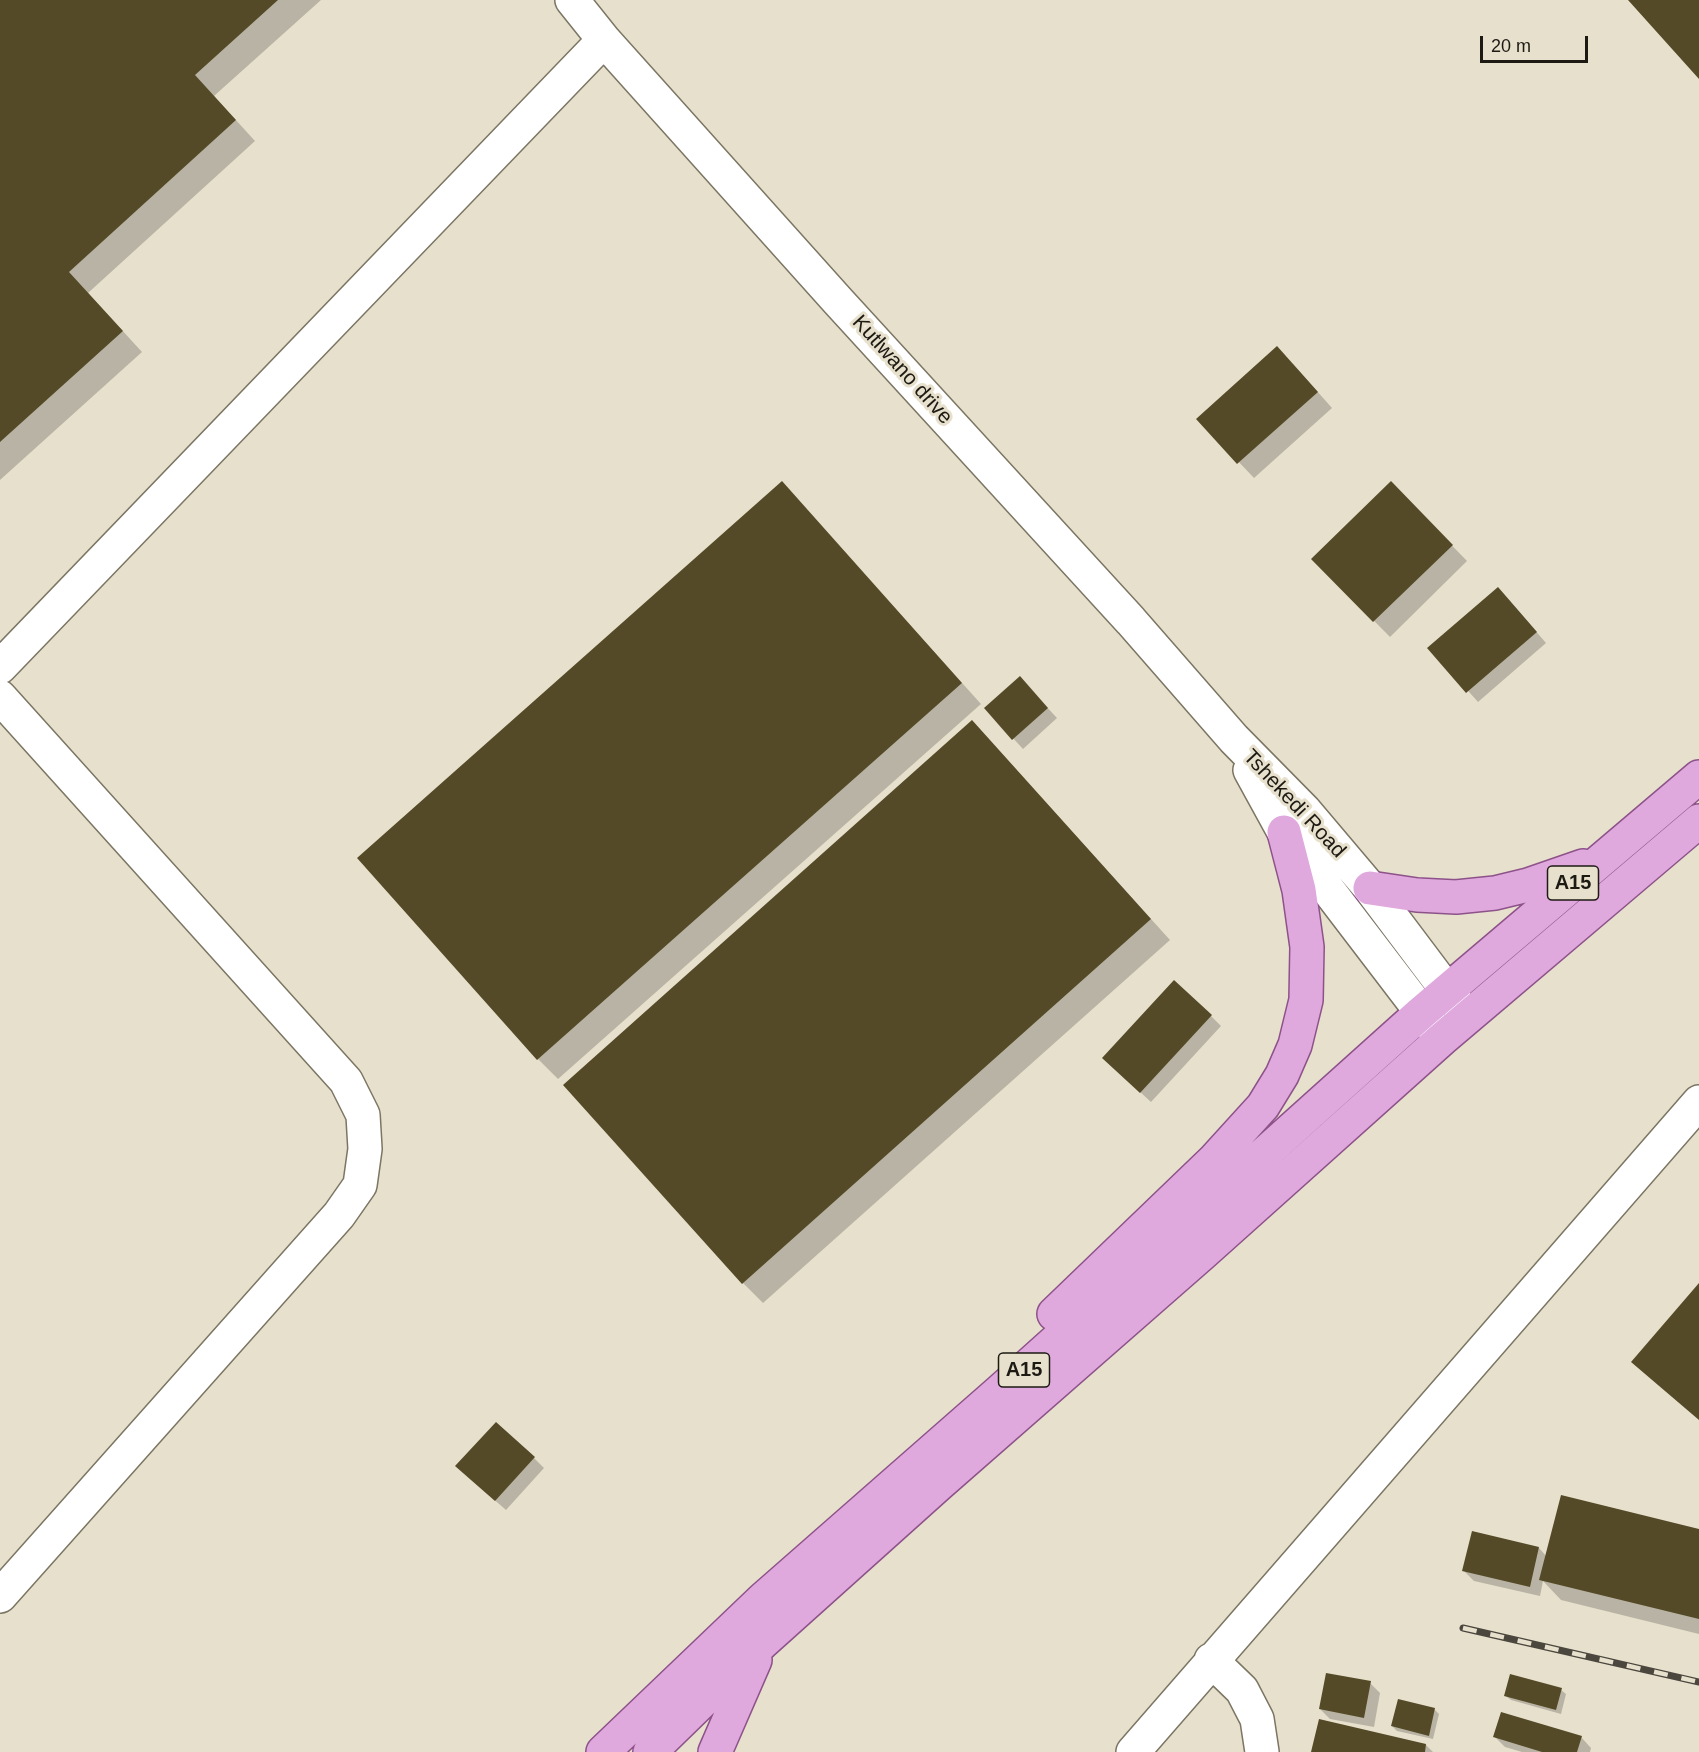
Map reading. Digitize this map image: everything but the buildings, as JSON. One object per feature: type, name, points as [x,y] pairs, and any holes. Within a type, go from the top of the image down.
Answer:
[{"type":"main road","name":"A15","points":[[603,1752],[763,1599],[999,1392],[1421,1013],[1699,777]]},
{"type":"main road","name":"A15","points":[[650,1752],[763,1642],[938,1485],[1203,1253],[1467,1017],[1699,821]]},
{"type":"main road","points":[[999,1392],[1008,1363],[1026,1341],[1213,1161],[1263,1106],[1282,1075],[1295,1045],[1306,1000],[1307,947],[1299,890],[1284,832]]},
{"type":"main road","points":[[1370,888],[1417,895],[1456,897],[1495,893],[1528,885],[1601,859]]},
{"type":"main road","points":[[715,1752],[763,1642]]},
{"type":"street","name":"Kutlwano drive","points":[[572,0],[604,40],[854,319],[1123,613],[1234,739]]},
{"type":"street","points":[[0,667],[604,40]]},
{"type":"street","points":[[0,697],[346,1081],[363,1115],[365,1149],[360,1185],[339,1215],[0,1596]]},
{"type":"street","name":"Tshekedi Road","points":[[1234,739],[1284,832],[1442,1039]]},
{"type":"street","name":"Tshekedi Road","points":[[1234,739],[1305,810],[1370,888],[1467,1017]]},
{"type":"street","points":[[1133,1752],[1699,1102]]},
{"type":"street","points":[[1211,1660],[1242,1690],[1257,1719],[1262,1752]]},
{"type":"railway","points":[[1463,1628],[1699,1682]]}]
